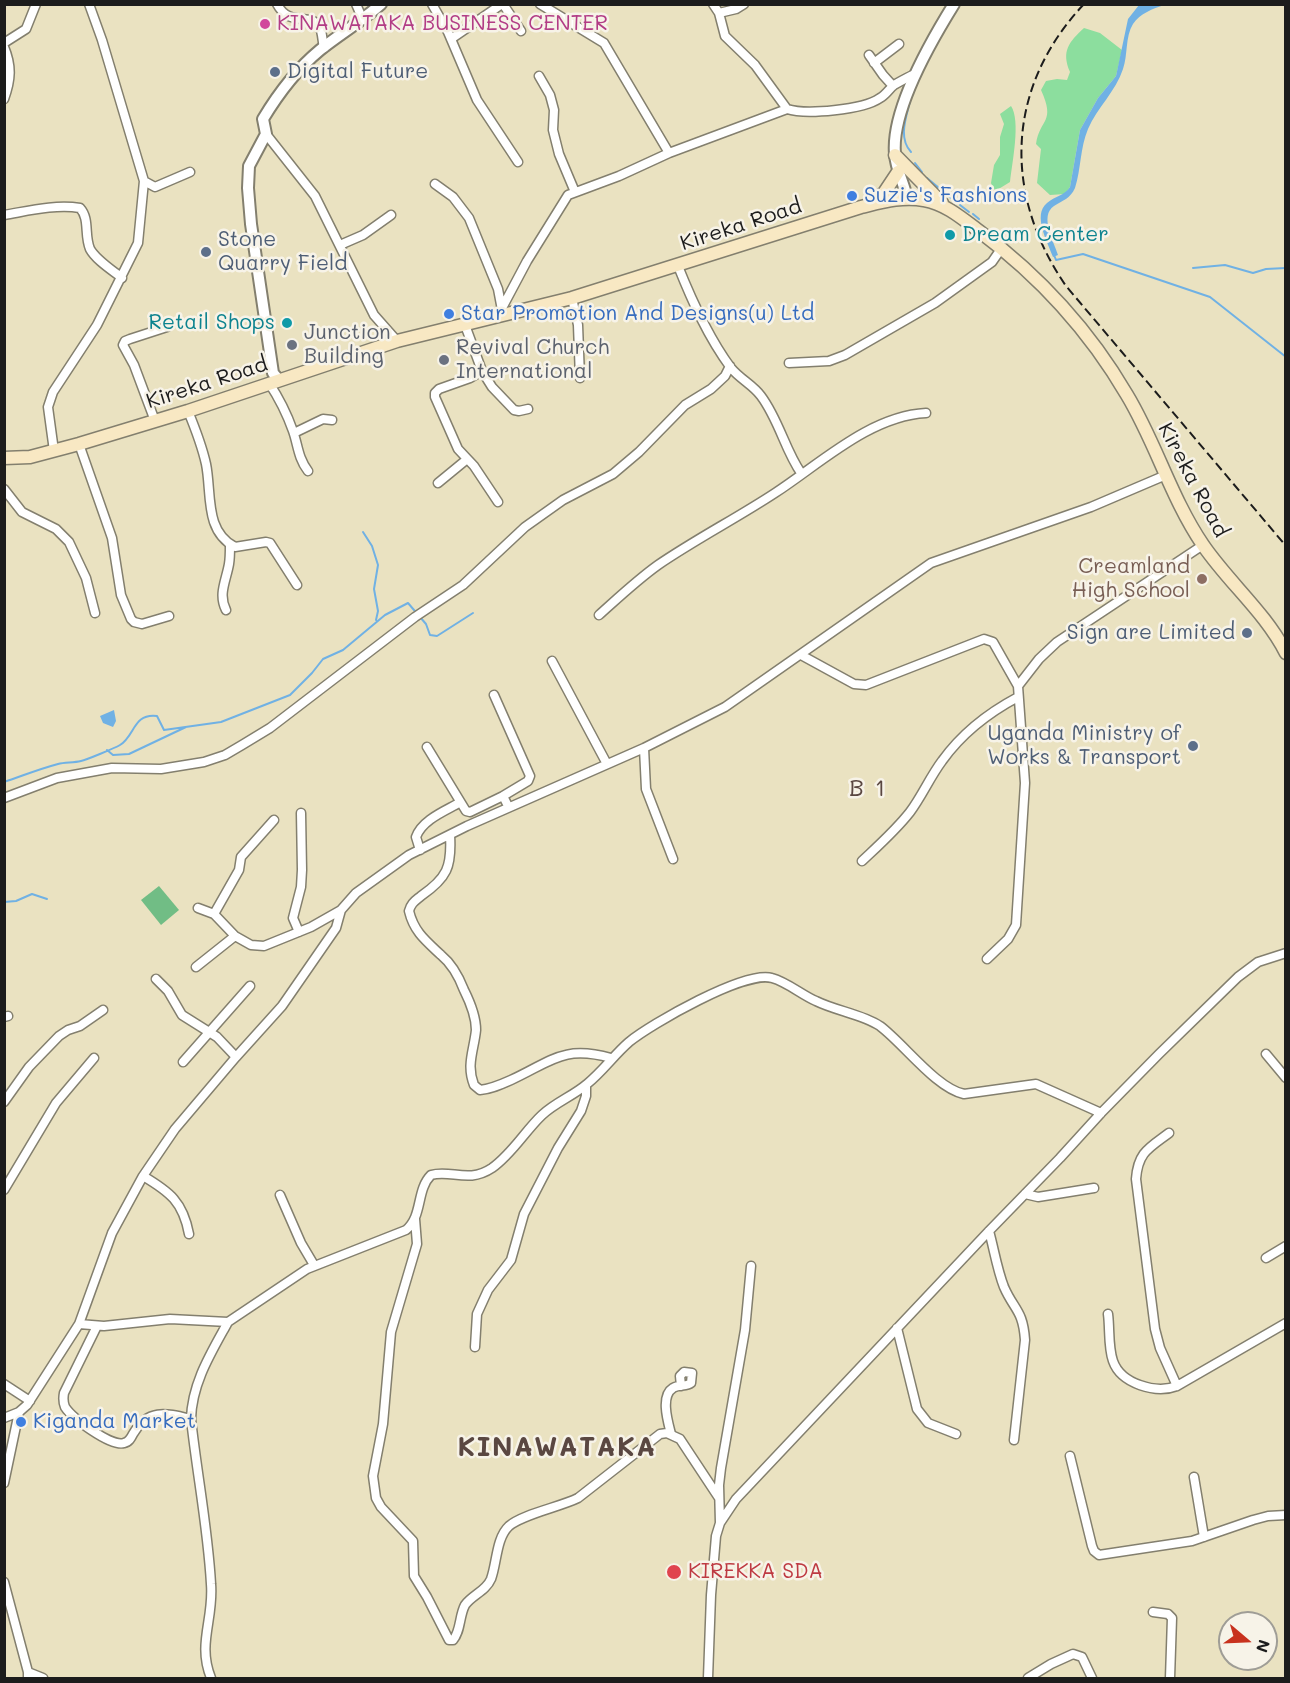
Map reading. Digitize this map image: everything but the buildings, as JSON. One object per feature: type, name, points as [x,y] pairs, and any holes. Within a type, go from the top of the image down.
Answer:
[{"type":"main road","points":[[895,155],[954,212]]},
{"type":"main road","points":[[861,207],[884,193],[898,172]]},
{"type":"main road","name":"Kireka Road","points":[[4,458],[30,457],[79,444],[188,411],[397,341],[465,325],[501,312],[572,298],[861,207],[893,199],[925,200],[954,212],[1001,249],[1053,296],[1080,326],[1128,396],[1180,505],[1203,545],[1269,623],[1286,653]]},
{"type":"street","points":[[4,43],[26,28],[36,4]]},
{"type":"street","points":[[54,451],[48,415],[53,392],[97,325],[138,243],[144,181],[89,4]]},
{"type":"street","points":[[277,4],[285,16],[316,22],[320,26],[324,48]]},
{"type":"street","points":[[356,4],[363,20]]},
{"type":"street","points":[[381,4],[324,48],[276,97],[263,119],[266,134],[315,196],[374,315],[397,341]]},
{"type":"street","points":[[432,4],[451,39],[477,100],[518,162]]},
{"type":"street","points":[[451,39],[502,4],[521,31]]},
{"type":"street","points":[[540,4],[604,43],[669,153]]},
{"type":"street","points":[[712,4],[718,13],[725,36],[755,65],[787,108]]},
{"type":"street","points":[[718,13],[736,9],[744,4]]},
{"type":"street","points":[[908,198],[898,172],[895,155],[899,120],[915,74],[954,4]]},
{"type":"street","points":[[893,86],[889,84],[872,59],[899,44]]},
{"type":"street","points":[[4,47],[10,74],[4,99]]},
{"type":"street","points":[[501,312],[526,261],[568,195],[787,108],[802,111],[866,105],[881,98],[893,86],[915,74]]},
{"type":"street","points":[[539,76],[550,95],[559,154],[575,192]]},
{"type":"street","points":[[266,134],[249,166],[250,224],[274,381],[294,433],[298,455],[308,471]]},
{"type":"street","points":[[144,181],[154,187],[190,172]]},
{"type":"street","points":[[435,184],[453,196],[469,218],[498,289],[501,312]]},
{"type":"street","points":[[4,215],[46,208],[71,206],[80,208],[84,213],[90,248],[122,278]]},
{"type":"street","points":[[340,245],[363,235],[391,215]]},
{"type":"street","points":[[789,363],[829,361],[845,355],[935,303],[992,262],[1001,249]]},
{"type":"street","points":[[678,266],[694,305],[730,366],[754,388],[776,421],[801,473]]},
{"type":"street","points":[[572,298],[579,339],[580,378]]},
{"type":"street","points":[[465,325],[482,371],[492,387],[514,410],[528,409]]},
{"type":"street","points":[[155,421],[134,365],[123,345],[125,341],[167,327]]},
{"type":"street","points":[[4,798],[57,778],[112,768],[161,769],[204,762],[225,755],[270,728],[419,615],[463,585],[525,527],[563,500],[613,474],[639,452],[685,405],[711,389],[725,376],[730,366]]},
{"type":"street","points":[[482,371],[471,378],[439,389],[435,393],[458,449],[474,466],[498,502]]},
{"type":"street","points":[[188,411],[206,465],[213,521],[225,541],[235,547],[270,543],[297,585]]},
{"type":"street","points":[[599,615],[659,564],[776,492],[801,473],[857,438],[898,417],[926,413]]},
{"type":"street","points":[[294,433],[323,419],[332,420]]},
{"type":"street","points":[[79,444],[112,538],[121,595],[131,619],[142,624],[169,616]]},
{"type":"street","points":[[438,483],[466,460]]},
{"type":"street","points":[[198,908],[214,914],[235,936],[251,945],[264,946],[299,932],[341,910],[356,893],[420,850],[508,806],[644,748],[725,706],[931,563],[1091,507],[1166,475]]},
{"type":"street","points":[[4,489],[22,512],[63,534],[86,578],[95,613]]},
{"type":"street","points":[[226,610],[222,603],[222,587],[229,565],[230,545]]},
{"type":"street","points":[[1018,686],[1039,659],[1057,642],[1203,545]]},
{"type":"street","points":[[801,655],[854,684],[867,685],[988,638],[993,642],[1018,686],[1025,783],[1016,925],[1008,939],[987,960]]},
{"type":"street","points":[[552,661],[607,764]]},
{"type":"street","points":[[427,747],[459,802],[465,810],[470,812],[528,781],[530,776],[494,695]]},
{"type":"street","points":[[862,861],[902,822],[941,762],[959,740],[993,710],[1018,697]]},
{"type":"street","points":[[644,748],[646,789],[674,858]]},
{"type":"street","points":[[503,796],[508,806]]},
{"type":"street","points":[[420,850],[416,837],[419,830],[459,802]]},
{"type":"street","points":[[299,932],[293,918],[301,887],[302,813]]},
{"type":"street","points":[[214,914],[239,870],[241,857],[274,820]]},
{"type":"street","points":[[450,835],[451,858],[446,873],[432,889],[413,902],[409,911],[421,937],[442,955],[457,975],[472,1008],[476,1028],[470,1060],[474,1085],[480,1089],[496,1087],[549,1060],[572,1053],[584,1052],[611,1058]]},
{"type":"street","points":[[4,1418],[19,1412],[30,1401],[78,1324],[112,1233],[143,1176],[175,1129],[282,1006],[336,928],[341,910]]},
{"type":"street","points":[[196,967],[235,936]]},
{"type":"street","points":[[720,1523],[736,1499],[1101,1113],[1238,977],[1258,962],[1286,953]]},
{"type":"street","points":[[719,1498],[680,1438],[671,1434],[660,1434],[578,1498],[520,1519],[508,1527],[501,1542],[490,1580],[465,1606],[456,1636],[453,1640],[449,1640],[413,1574],[413,1541],[381,1507],[376,1498],[373,1476],[384,1416],[391,1332],[417,1245],[415,1219],[425,1185],[431,1175],[465,1177],[492,1168],[546,1112],[565,1097],[586,1086],[611,1058],[648,1029],[687,1005],[748,980],[764,977],[781,982],[818,1002],[875,1023],[953,1090],[964,1094],[1036,1084],[1101,1113]]},
{"type":"street","points":[[156,980],[168,991],[182,1015],[223,1042],[236,1057]]},
{"type":"street","points":[[183,1062],[250,986]]},
{"type":"street","points":[[4,1102],[29,1067],[59,1036],[80,1026],[103,1010]]},
{"type":"street","points":[[1266,1054],[1286,1078]]},
{"type":"street","points":[[4,1190],[49,1114],[72,1082],[94,1058]]},
{"type":"street","points":[[475,1347],[476,1320],[481,1305],[488,1290],[511,1260],[524,1214],[558,1148],[581,1111],[586,1096],[586,1086]]},
{"type":"street","points":[[1169,1133],[1146,1149],[1140,1157],[1136,1179],[1153,1321],[1160,1348],[1177,1386]]},
{"type":"street","points":[[143,1176],[181,1207],[186,1217],[189,1234]]},
{"type":"street","points":[[1025,1194],[1038,1197],[1094,1188]]},
{"type":"street","points":[[280,1195],[301,1243],[314,1265]]},
{"type":"street","points":[[211,1678],[204,1652],[211,1608],[211,1581],[191,1419],[192,1400],[197,1385],[228,1322],[314,1265],[405,1230],[415,1219]]},
{"type":"street","points":[[989,1231],[1004,1287],[1021,1315],[1024,1326],[1025,1340],[1014,1440]]},
{"type":"street","points":[[1266,1258],[1286,1246]]},
{"type":"street","points":[[708,1678],[714,1549],[720,1523],[721,1468],[745,1330],[751,1266]]},
{"type":"street","points":[[1108,1314],[1114,1363],[1120,1372],[1138,1385],[1167,1390],[1286,1323]]},
{"type":"street","points":[[78,1324],[97,1326],[164,1320],[228,1322]]},
{"type":"street","points":[[97,1326],[64,1393],[66,1408],[98,1434],[122,1444],[130,1440],[138,1425],[150,1416],[166,1414],[191,1419]]},
{"type":"street","points":[[897,1328],[917,1409],[928,1423],[956,1434]]},
{"type":"street","points":[[4,1384],[30,1401]]},
{"type":"street","points":[[671,1434],[666,1412],[667,1398],[674,1388],[681,1386]]},
{"type":"street","points":[[4,1483],[19,1412]]},
{"type":"street","points":[[1070,1456],[1092,1546],[1096,1554],[1106,1555],[1204,1537],[1253,1520],[1286,1515]]},
{"type":"street","points":[[1194,1477],[1204,1537]]},
{"type":"street","points":[[4,1582],[28,1675],[43,1678]]},
{"type":"street","points":[[1153,1612],[1168,1614],[1172,1618],[1170,1678]]},
{"type":"street","points":[[1028,1678],[1073,1654],[1082,1658],[1092,1678]]},
{"type":"green space","points":[[1084,28],[1100,33],[1122,50],[1116,76],[1098,98],[1080,130],[1070,187],[1065,194],[1050,195],[1037,183],[1041,149],[1036,144],[1047,115],[1041,90],[1046,81],[1067,80],[1070,72],[1066,58],[1068,47]]},
{"type":"green space","points":[[1011,106],[1016,132],[1010,182],[997,190],[993,189],[991,183],[994,165],[1000,155],[1000,137],[1004,124],[1000,114]]},
{"type":"green space","points":[[159,886],[179,910],[161,925],[141,900]]},
{"type":"water","points":[[1139,5],[1164,5],[1143,14],[1133,24],[1120,77],[1085,136],[1075,188],[1069,197],[1050,210],[1049,229],[1058,255],[1053,257],[1042,229],[1043,208],[1070,187],[1080,130],[1098,98],[1116,76],[1128,19]]},
{"type":"water","points":[[114,710],[116,721],[113,727],[103,723],[100,716]]},
{"type":"waterway","points":[[910,101],[904,134],[911,152]]},
{"type":"waterway","points":[[915,163],[922,172]]},
{"type":"waterway","points":[[927,178],[957,203]]},
{"type":"waterway","points":[[960,205],[969,212]]},
{"type":"waterway","points":[[973,214],[979,219]]},
{"type":"waterway","points":[[1054,255],[1056,260],[1083,254],[1210,297],[1286,357]]},
{"type":"waterway","points":[[1193,268],[1225,265],[1253,273],[1266,269],[1286,268]]},
{"type":"waterway","points":[[363,532],[372,546],[378,565],[374,589],[378,611],[376,620]]},
{"type":"waterway","points":[[4,782],[58,764],[78,762],[112,749],[125,741],[139,721],[149,716],[157,716],[164,730],[221,722],[290,695],[323,659],[343,650],[385,615],[408,603],[426,624],[430,635],[437,636],[473,613]]},
{"type":"waterway","points":[[107,750],[113,755],[129,754],[186,727]]},
{"type":"waterway","points":[[4,902],[16,901],[32,894],[47,899]]},
{"type":"railway","points":[[1084,4],[1058,36],[1039,70],[1027,105],[1022,141],[1023,178],[1031,214],[1045,251],[1066,286],[1286,546]]},
{"type":"place","name":"KINAWATAKA BUSINESS CENTER","points":[[265,24]]},
{"type":"place","name":"Digital Future","points":[[275,72]]},
{"type":"place","name":"Suzie's Fashions","points":[[852,196]]},
{"type":"place","name":"Dream Center","points":[[950,235]]},
{"type":"place","name":"Stone Quarry Field","points":[[206,252]]},
{"type":"place","name":"Star Promotion And Designs(u) Ltd","points":[[449,314]]},
{"type":"place","name":"Retail Shops","points":[[287,323]]},
{"type":"place","name":"Junction Building","points":[[292,345]]},
{"type":"place","name":"Revival Church International","points":[[444,360]]},
{"type":"place","name":"Creamland High School","points":[[1202,579]]},
{"type":"place","name":"Sign are Limited","points":[[1247,633]]},
{"type":"place","name":"Uganda Ministry of Works & Transport","points":[[1193,746]]},
{"type":"place","name":"Kiganda Market","points":[[21,1422]]},
{"type":"place","name":"KIREKKA SDA","points":[[674,1572]]},
{"type":"district","name":"B 1","points":[[868,789]]},
{"type":"district","name":"KINAWATAKA","points":[[557,1448]]}]
